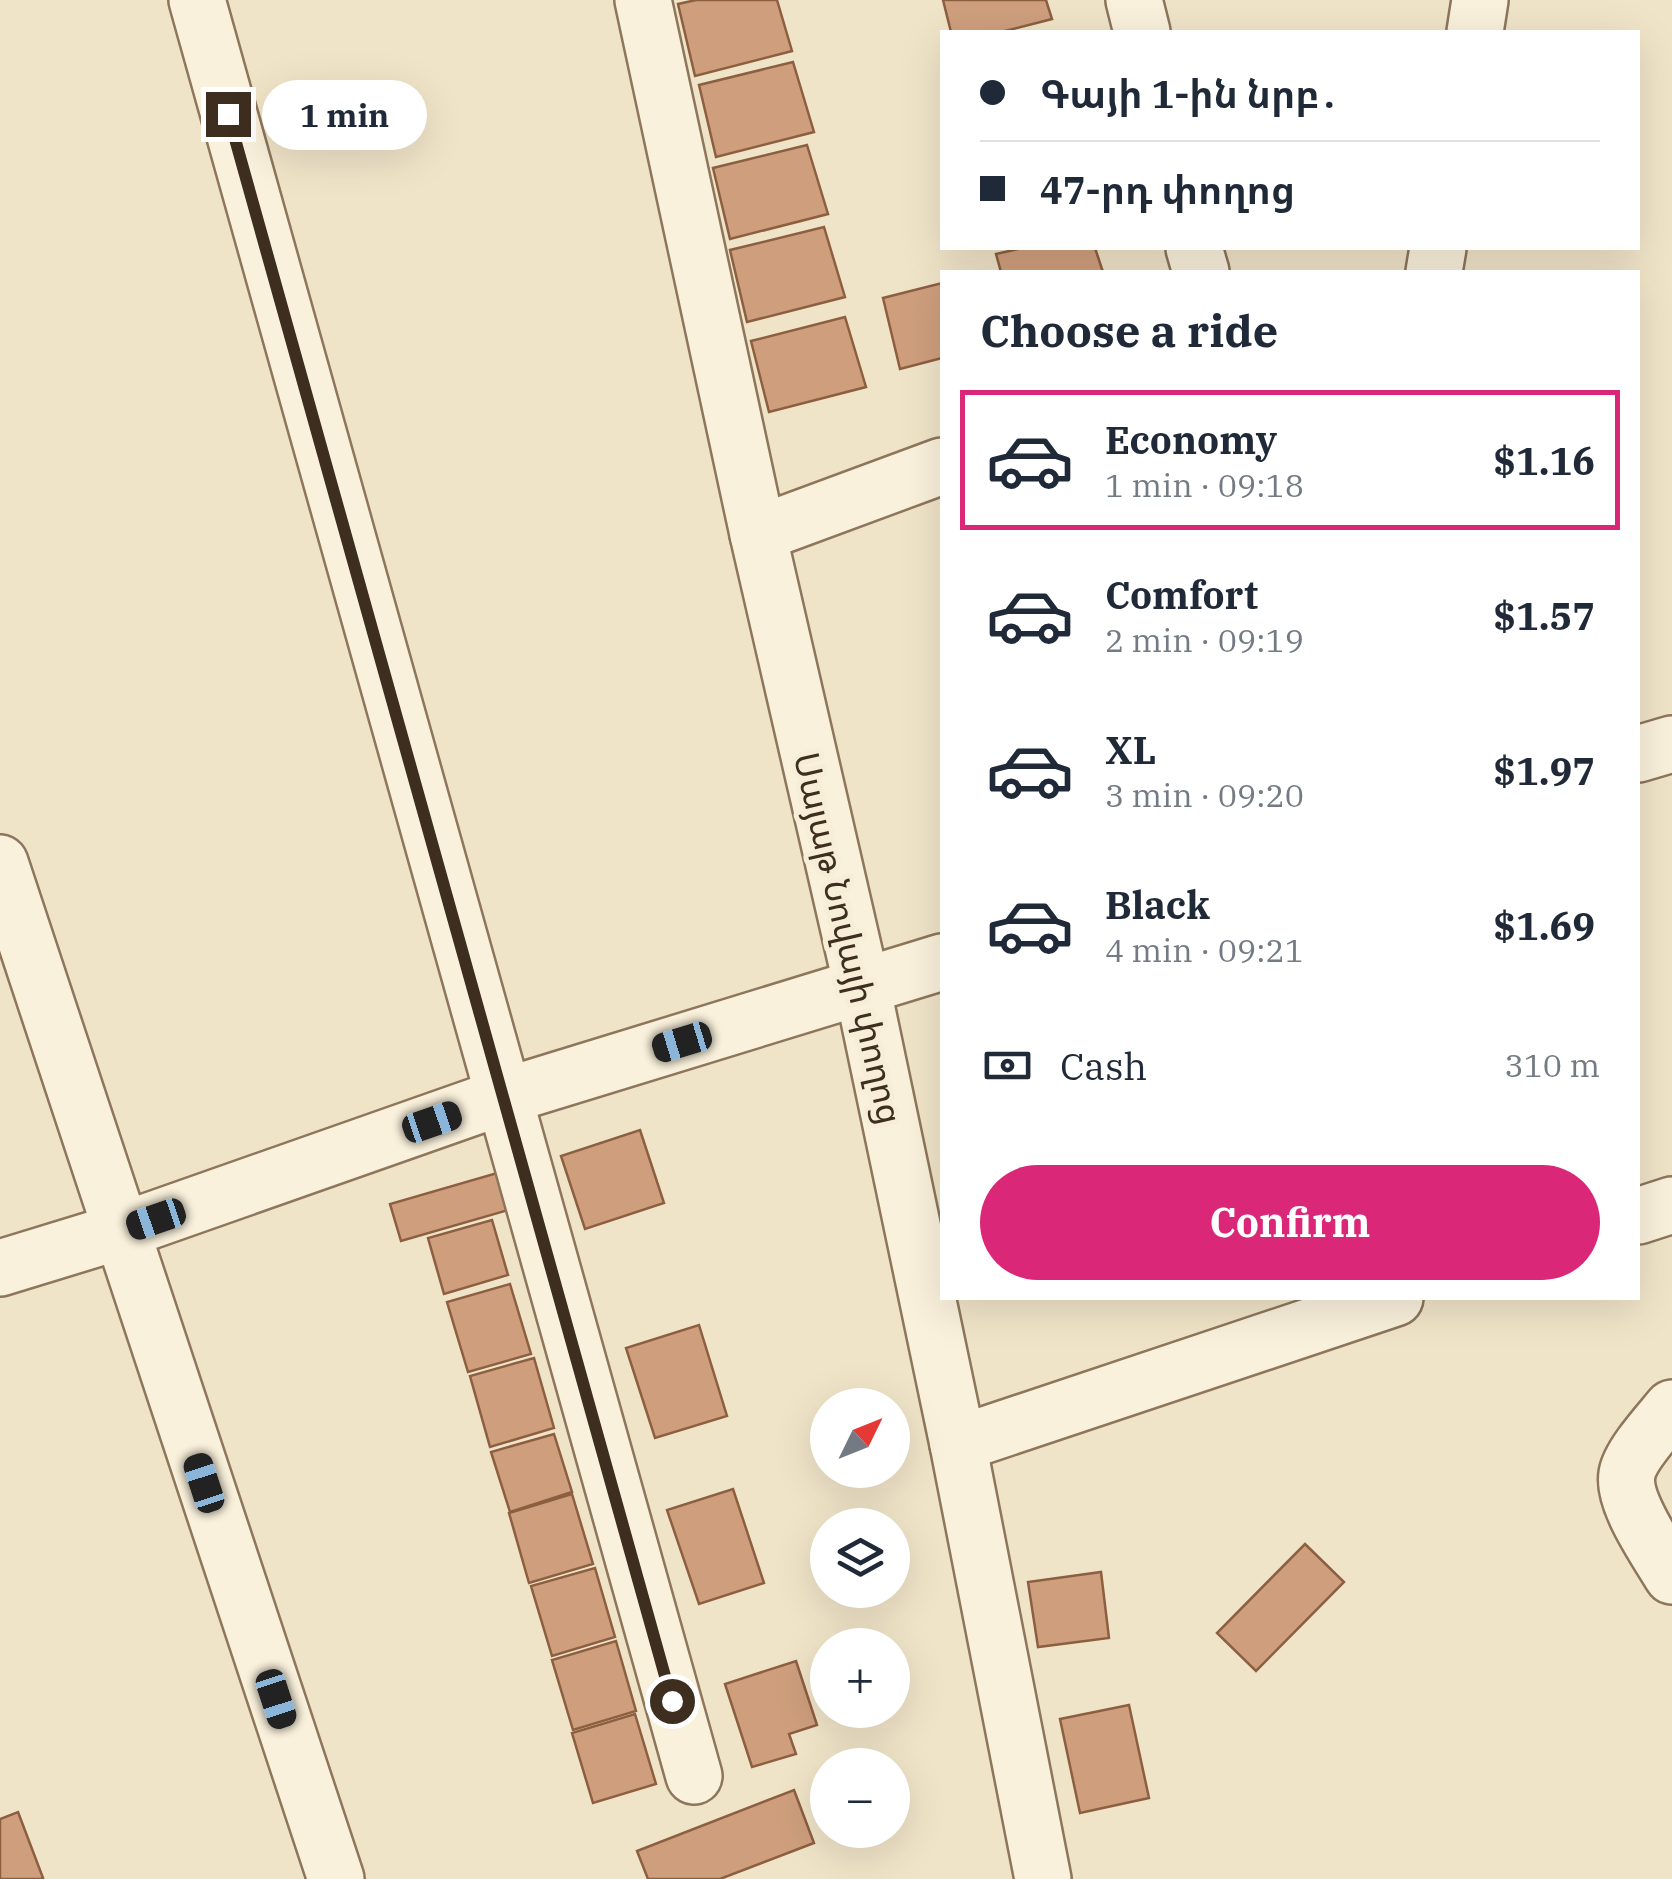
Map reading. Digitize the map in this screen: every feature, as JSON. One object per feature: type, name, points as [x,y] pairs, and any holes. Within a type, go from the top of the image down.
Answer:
[{"type":"street","points":[[197,0],[694,1776]]},
{"type":"street","name":"Սայաթ Նովայի փողոց","points":[[643,0],[758,534],[862,986],[958,1444],[1043,1879]]},
{"type":"street","points":[[1134,0],[1142,30]]},
{"type":"street","points":[[1474,30],[1480,0]]},
{"type":"street","points":[[758,534],[940,467]]},
{"type":"street","points":[[1640,753],[1672,744]]},
{"type":"street","points":[[0,863],[336,1879]]},
{"type":"street","points":[[0,1268],[121,1231],[502,1098],[940,963]]},
{"type":"street","points":[[1640,1215],[1672,1204]]},
{"type":"street","points":[[958,1444],[1390,1300]]},
{"type":"street","points":[[1672,1408],[1626,1474],[1635,1512],[1672,1576]]},
{"type":"building","points":[[696,0],[777,0],[792,51],[695,76],[678,4]]},
{"type":"building","points":[[943,0],[1046,0],[1052,19],[1009,30],[950,30]]},
{"type":"building","points":[[793,62],[814,132],[716,157],[699,85]]},
{"type":"building","points":[[807,145],[828,214],[730,239],[713,168]]},
{"type":"building","points":[[824,227],[845,297],[747,322],[730,250]]},
{"type":"building","points":[[1013,250],[1096,250],[1102,270],[1000,270],[996,254]]},
{"type":"building","points":[[940,284],[940,359],[900,369],[883,298]]},
{"type":"building","points":[[845,317],[866,387],[769,412],[751,341]]},
{"type":"building","points":[[640,1130],[664,1203],[585,1229],[561,1156]]},
{"type":"building","points":[[504,1171],[515,1208],[401,1241],[390,1204]]},
{"type":"building","points":[[492,1220],[508,1275],[444,1294],[428,1238]]},
{"type":"building","points":[[510,1284],[531,1354],[468,1372],[447,1302]]},
{"type":"building","points":[[699,1325],[727,1416],[655,1438],[626,1348]]},
{"type":"building","points":[[534,1358],[554,1428],[490,1447],[470,1376]]},
{"type":"building","points":[[554,1434],[572,1492],[510,1512],[491,1452]]},
{"type":"building","points":[[733,1489],[764,1583],[699,1604],[667,1510]]},
{"type":"building","points":[[572,1494],[593,1564],[529,1583],[509,1513]]},
{"type":"building","points":[[1305,1544],[1344,1582],[1256,1671],[1217,1633]]},
{"type":"building","points":[[595,1568],[615,1637],[552,1656],[531,1586]]},
{"type":"building","points":[[1101,1572],[1109,1638],[1038,1647],[1028,1582]]},
{"type":"building","points":[[616,1641],[636,1711],[573,1730],[552,1660]]},
{"type":"building","points":[[796,1661],[810,1704],[810,1727],[789,1734],[796,1754],[752,1767],[725,1684]]},
{"type":"building","points":[[1129,1705],[1149,1798],[1080,1813],[1060,1719]]},
{"type":"building","points":[[635,1714],[656,1784],[593,1803],[572,1733]]},
{"type":"building","points":[[794,1790],[810,1832],[810,1845],[720,1879],[648,1879],[637,1851]]},
{"type":"building","points":[[18,1812],[41,1879],[0,1879],[0,1819]]},
{"type":"route","points":[[228,114],[672,1701]]}]
